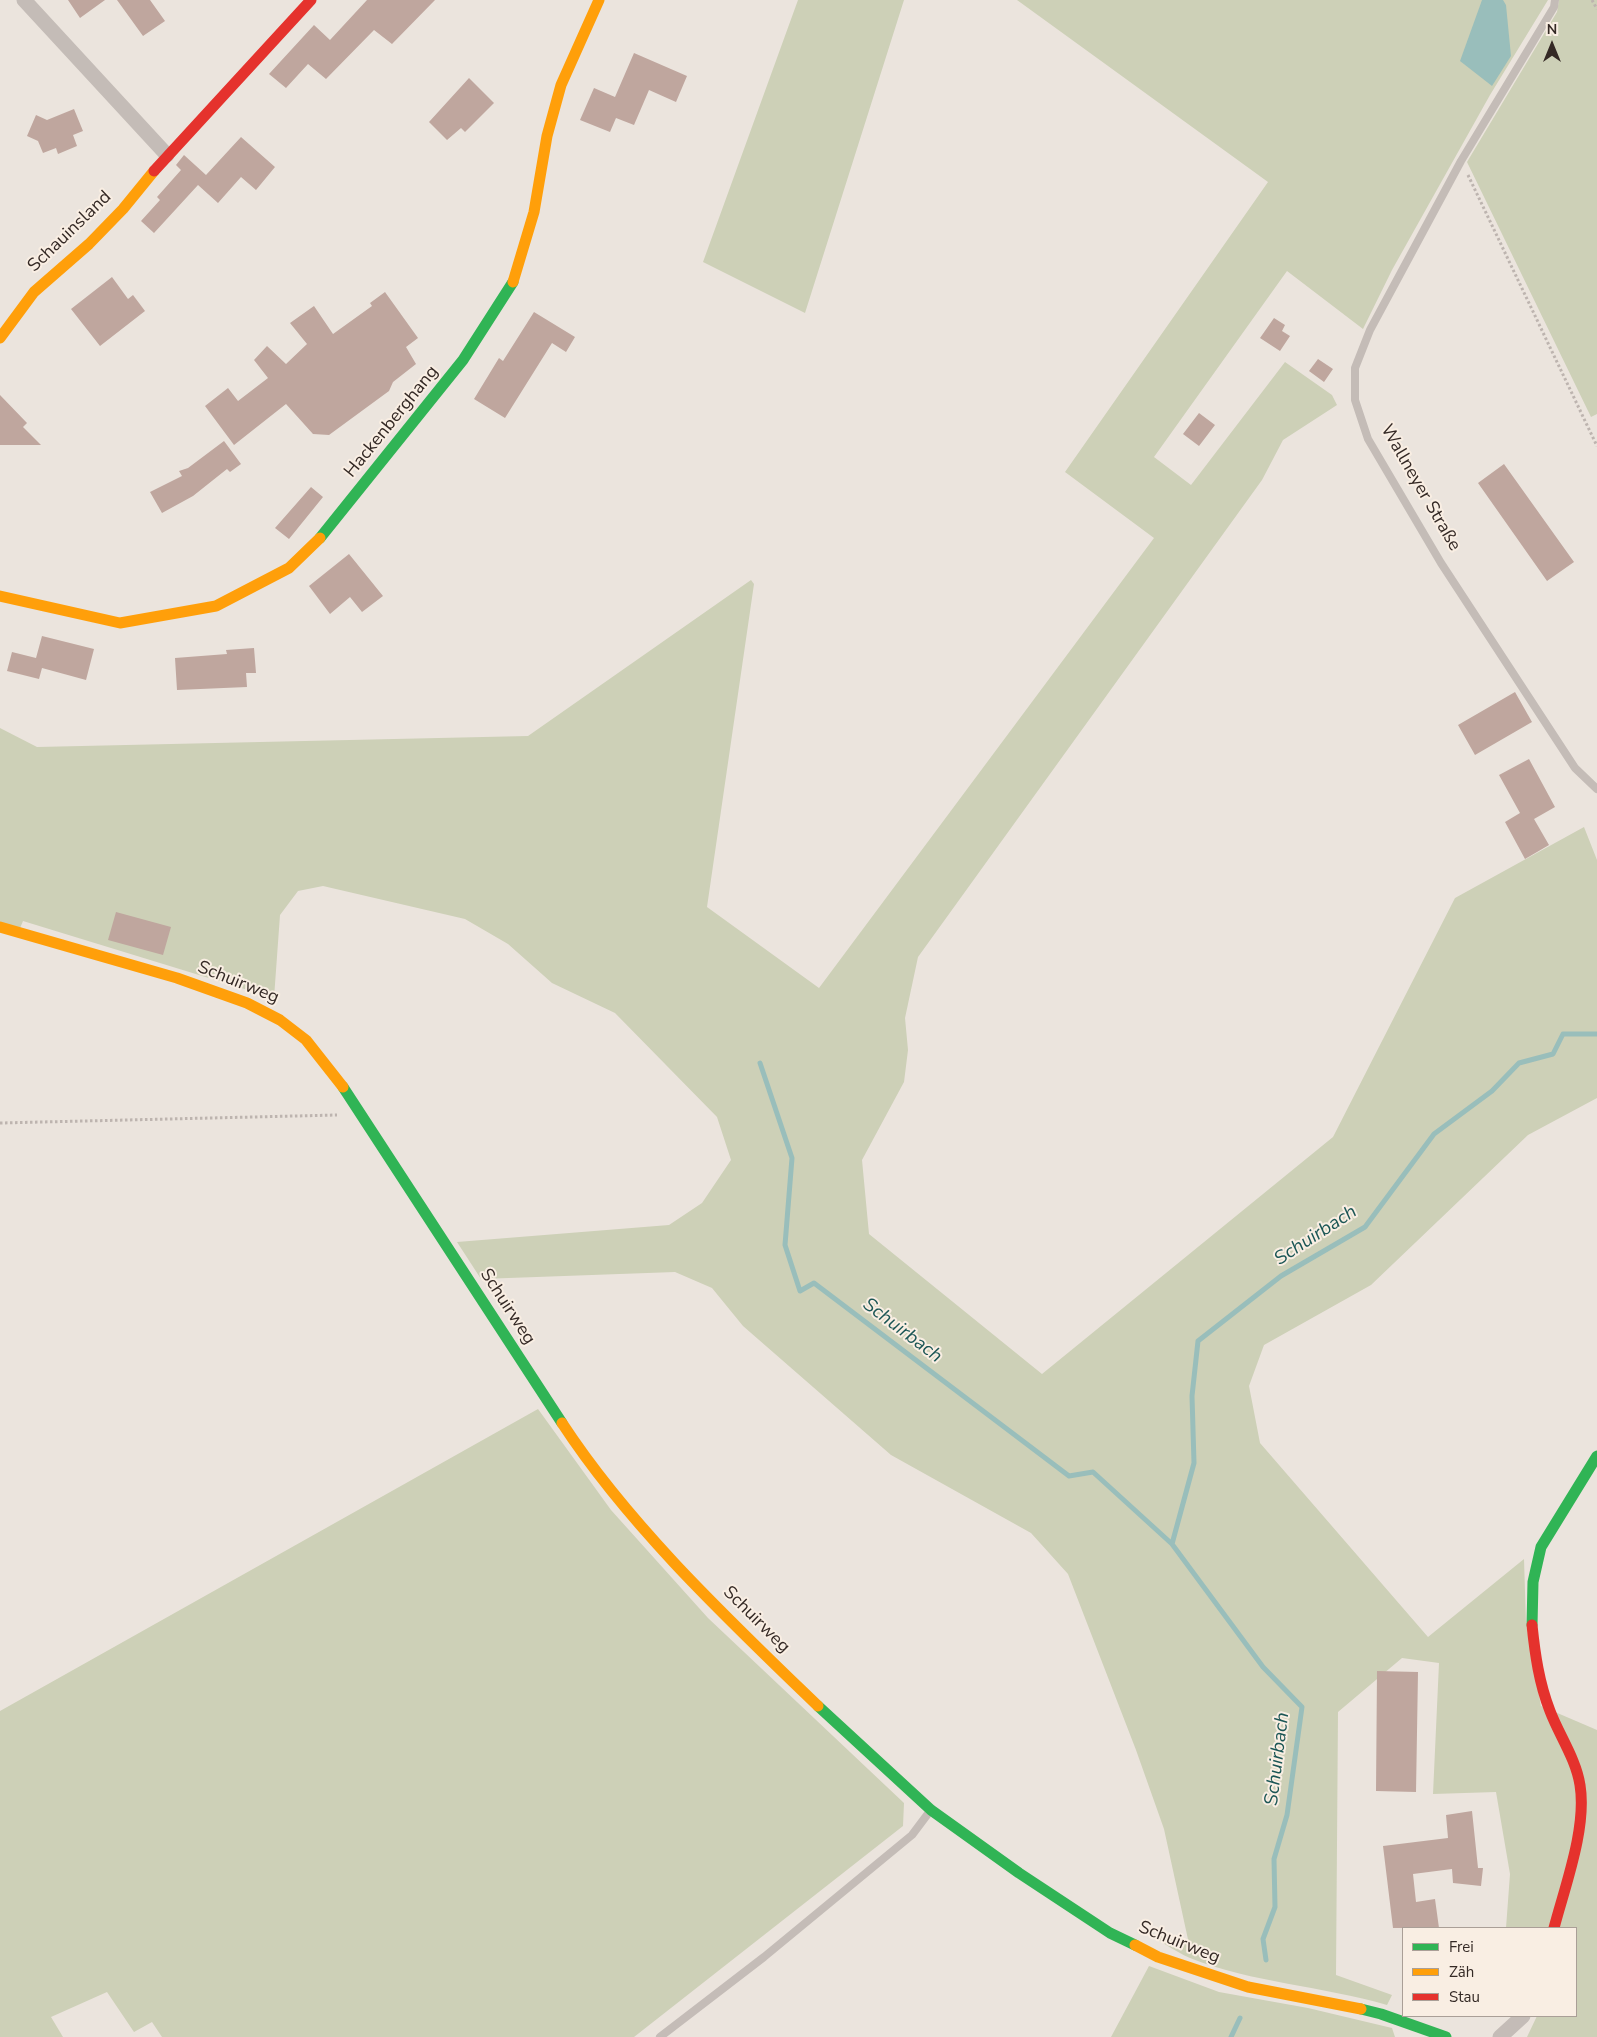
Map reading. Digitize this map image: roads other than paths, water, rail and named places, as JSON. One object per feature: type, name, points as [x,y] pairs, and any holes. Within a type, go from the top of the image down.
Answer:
[{"type":"street","points":[[24,0],[167,155]]},
{"type":"street","name":"Schauinsland","points":[[0,338],[34,292],[89,244],[122,209],[167,155],[311,0]]},
{"type":"street","name":"Hackenberghang","points":[[0,596],[120,623],[216,606],[289,568],[322,536],[463,360],[512,284],[534,212],[547,136],[561,85],[599,0]]},
{"type":"street","name":"Schuirweg","points":[[0,927],[176,978],[247,1003],[280,1020],[306,1040],[335,1075],[573,1440],[644,1529],[722,1612],[817,1706],[931,1810],[1019,1873],[1110,1933],[1158,1957],[1248,1987],[1320,2000],[1381,2014],[1446,2037]]},
{"type":"street","points":[[1554,1927],[1582,1807],[1580,1784],[1545,1700],[1537,1660],[1531,1588],[1535,1564],[1541,1547],[1597,1456]]},
{"type":"street","points":[[1500,2037],[1521,2017]]},
{"type":"lane","name":"Wallneyer Straße","points":[[1555,0],[1554,7],[1461,161],[1370,330],[1355,368],[1355,400],[1368,439],[1441,563],[1576,768],[1597,789]]},
{"type":"lane","points":[[660,2037],[764,1957],[912,1835],[931,1810]]},
{"type":"water","points":[[1482,0],[1503,0],[1506,5],[1511,56],[1492,86],[1460,61]]},
{"type":"waterway","name":"Schuirbach","points":[[1172,1544],[1194,1463],[1192,1396],[1198,1341],[1281,1276],[1365,1227],[1434,1134],[1492,1091],[1519,1063],[1553,1054],[1563,1034],[1597,1034]]},
{"type":"waterway","name":"Schuirbach","points":[[760,1063],[792,1158],[785,1245],[800,1291],[814,1283],[1069,1476],[1093,1472],[1172,1544],[1263,1667],[1302,1707],[1287,1815],[1274,1859],[1275,1907],[1263,1939],[1266,1960]]},
{"type":"waterway","name":"Schuirbach","points":[[1231,2037],[1240,2018]]}]
